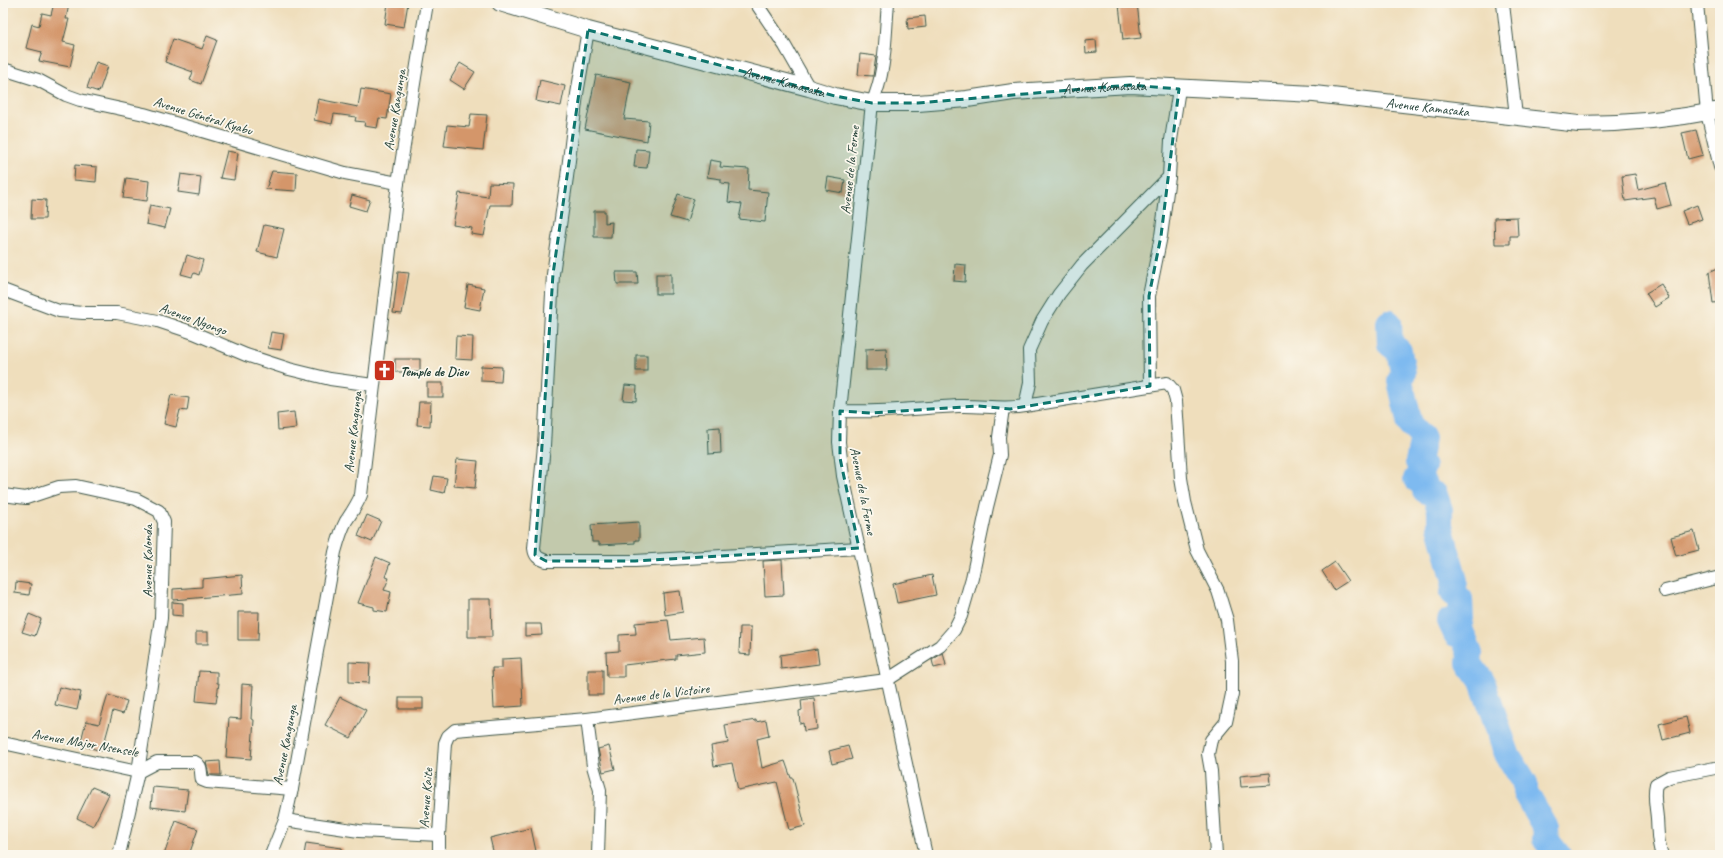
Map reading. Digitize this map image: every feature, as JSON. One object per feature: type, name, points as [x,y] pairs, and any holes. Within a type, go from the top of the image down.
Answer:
[{"type":"street","name":"Avenue Kangunga","points":[[271,855],[285,820],[292,789],[335,552],[344,526],[357,506],[361,495],[398,183],[427,3]]},
{"type":"street","name":"Avenue Kamasaka","points":[[500,3],[588,30],[809,88],[840,98],[872,103],[918,103],[967,99],[1013,92],[1122,86],[1314,94],[1561,122],[1612,124],[1713,112]]},
{"type":"street","points":[[756,3],[785,46],[809,88]]},
{"type":"street","name":"Avenue de la Ferme","points":[[888,3],[878,90],[872,103],[840,411],[839,442],[841,464],[926,855]]},
{"type":"street","points":[[1697,3],[1720,167]]},
{"type":"street","points":[[1503,4],[1516,116]]},
{"type":"street","points":[[588,30],[577,94],[553,274],[544,446],[534,548],[535,555],[546,562],[635,561],[859,548]]},
{"type":"street","name":"Avenue Général Kyabu","points":[[3,70],[38,80],[66,95],[80,100],[158,117],[237,142],[345,173],[398,183]]},
{"type":"street","points":[[1150,386],[1149,296],[1161,236],[1169,176],[1171,140],[1179,89]]},
{"type":"street","points":[[1026,406],[1030,383],[1030,350],[1042,322],[1060,294],[1082,265],[1169,176]]},
{"type":"street","name":"Avenue Ngongo","points":[[3,290],[59,311],[117,313],[158,321],[194,333],[246,355],[289,369],[330,379],[373,385]]},
{"type":"street","points":[[840,411],[870,413],[978,406],[1003,408],[1026,406],[1167,383],[1173,390],[1176,401],[1181,478],[1197,550],[1218,591],[1228,620],[1232,661],[1232,694],[1226,722],[1211,740],[1208,754],[1211,771],[1216,855]]},
{"type":"street","points":[[887,680],[940,646],[954,630],[961,616],[972,578],[1000,455],[999,438],[1003,408]]},
{"type":"street","name":"Avenue Kalonda","points":[[3,495],[26,498],[60,487],[76,486],[136,499],[159,511],[164,522],[165,542],[162,618],[138,772]]},
{"type":"street","points":[[1665,591],[1720,577]]},
{"type":"street","name":"Avenue de la Victoire","points":[[445,743],[448,736],[455,730],[460,729],[587,719],[887,680]]},
{"type":"street","points":[[587,719],[593,766],[600,790],[598,855]]},
{"type":"street","name":"Avenue Major Nsensele","points":[[3,743],[138,772],[157,762],[190,762],[199,764],[202,780],[207,782],[292,789]]},
{"type":"street","name":"Avenue Kaite","points":[[439,855],[445,743]]},
{"type":"street","points":[[1662,855],[1658,845],[1654,797],[1656,784],[1669,778],[1720,768]]},
{"type":"street","points":[[119,855],[138,772]]},
{"type":"street","points":[[285,820],[359,831],[439,835]]},
{"type":"highlighted area","points":[[588,30],[835,96],[872,103],[918,103],[1130,85],[1179,89],[1161,236],[1149,296],[1150,386],[1010,409],[978,406],[870,413],[840,411],[840,458],[859,548],[635,561],[546,561],[535,555],[553,274]]},
{"type":"building","points":[[54,3],[69,4],[66,19],[69,19],[63,42],[75,45],[70,67],[39,61],[42,52],[26,48],[32,24],[39,26],[42,13],[51,15]]},
{"type":"building","points":[[388,3],[408,3],[404,27],[385,24]]},
{"type":"building","points":[[1137,3],[1141,38],[1123,40],[1119,5]]},
{"type":"building","points":[[925,16],[926,27],[908,29],[907,18]]},
{"type":"building","points":[[207,36],[217,40],[201,84],[190,80],[193,72],[165,62],[173,39],[202,49]]},
{"type":"building","points":[[1096,40],[1097,52],[1086,53],[1085,41]]},
{"type":"building","points":[[860,54],[876,56],[873,76],[858,75]]},
{"type":"building","points":[[96,62],[108,66],[99,92],[87,88]]},
{"type":"building","points":[[460,63],[475,72],[464,89],[450,80]]},
{"type":"building","points":[[596,75],[631,82],[624,119],[649,121],[647,141],[585,129]]},
{"type":"building","points":[[540,80],[565,86],[561,106],[536,101]]},
{"type":"building","points":[[361,89],[391,94],[387,119],[379,118],[377,128],[364,126],[365,122],[355,121],[356,117],[334,114],[332,124],[314,120],[318,99],[358,107]]},
{"type":"building","points":[[471,114],[487,115],[483,150],[444,146],[447,125],[469,127]]},
{"type":"building","points":[[1696,130],[1703,155],[1688,159],[1682,133]]},
{"type":"building","points":[[636,149],[649,150],[647,168],[634,167]]},
{"type":"building","points":[[227,151],[238,153],[234,180],[220,178]]},
{"type":"building","points":[[710,160],[721,162],[720,167],[749,169],[748,190],[768,192],[765,222],[739,219],[742,204],[728,202],[730,184],[721,183],[721,179],[707,177]]},
{"type":"building","points":[[75,165],[97,167],[96,182],[74,180]]},
{"type":"building","points":[[272,171],[297,173],[296,191],[266,189]]},
{"type":"building","points":[[181,174],[201,177],[199,195],[178,192]]},
{"type":"building","points":[[1635,174],[1638,190],[1665,183],[1671,205],[1657,209],[1654,197],[1625,201],[1622,176]]},
{"type":"building","points":[[828,177],[845,180],[843,193],[826,190]]},
{"type":"building","points":[[126,178],[149,181],[147,201],[123,198]]},
{"type":"building","points":[[489,183],[513,184],[512,205],[490,205],[484,236],[471,234],[472,228],[453,225],[459,193],[488,197]]},
{"type":"building","points":[[678,194],[694,199],[687,222],[670,217]]},
{"type":"building","points":[[352,195],[370,200],[366,211],[349,206]]},
{"type":"building","points":[[32,199],[46,200],[45,219],[31,219]]},
{"type":"building","points":[[150,205],[170,209],[165,228],[146,224]]},
{"type":"building","points":[[1697,205],[1702,219],[1687,224],[1682,211]]},
{"type":"building","points":[[594,211],[605,211],[605,223],[612,222],[611,237],[594,237]]},
{"type":"building","points":[[1517,217],[1518,236],[1510,236],[1510,244],[1495,244],[1494,218]]},
{"type":"building","points":[[264,225],[284,229],[277,257],[257,252]]},
{"type":"building","points":[[187,255],[203,260],[199,275],[194,273],[192,277],[181,274]]},
{"type":"building","points":[[955,264],[966,265],[965,282],[954,281]]},
{"type":"building","points":[[1720,267],[1720,302],[1713,303],[1709,272]]},
{"type":"building","points":[[398,272],[409,273],[402,314],[393,313]]},
{"type":"building","points":[[616,272],[637,272],[638,284],[617,284]]},
{"type":"building","points":[[656,274],[671,274],[671,294],[656,294]]},
{"type":"building","points":[[1661,284],[1669,298],[1655,307],[1646,293]]},
{"type":"building","points":[[468,285],[484,288],[480,310],[464,307]]},
{"type":"building","points":[[271,332],[284,334],[281,350],[268,348]]},
{"type":"building","points":[[456,336],[473,337],[472,360],[455,359]]},
{"type":"building","points":[[886,348],[887,370],[866,370],[866,349]]},
{"type":"building","points":[[636,355],[647,355],[647,371],[636,371]]},
{"type":"building","points":[[395,359],[420,359],[420,372],[395,372]]},
{"type":"building","points":[[481,366],[502,367],[501,382],[481,381]]},
{"type":"building","points":[[427,383],[443,383],[443,397],[427,397]]},
{"type":"building","points":[[625,385],[637,386],[636,401],[623,400]]},
{"type":"building","points":[[171,395],[189,398],[187,411],[180,410],[176,427],[164,424]]},
{"type":"building","points":[[419,402],[431,402],[430,426],[417,425]]},
{"type":"building","points":[[294,412],[296,428],[278,430],[277,414]]},
{"type":"building","points":[[720,427],[721,453],[709,454],[708,428]]},
{"type":"building","points":[[457,459],[478,461],[475,488],[454,486]]},
{"type":"building","points":[[434,476],[447,478],[444,493],[431,490]]},
{"type":"building","points":[[367,515],[381,521],[372,542],[358,536]]},
{"type":"building","points":[[639,522],[639,540],[635,540],[635,543],[599,545],[599,542],[592,542],[591,525]]},
{"type":"building","points":[[1694,531],[1699,550],[1676,556],[1671,537]]},
{"type":"building","points":[[376,557],[390,563],[385,577],[389,578],[384,590],[391,592],[387,612],[374,610],[374,607],[358,603]]},
{"type":"building","points":[[782,560],[784,595],[765,596],[763,561]]},
{"type":"building","points":[[1335,562],[1348,581],[1334,590],[1322,571]]},
{"type":"building","points":[[242,575],[243,594],[173,600],[173,589],[202,587],[202,579]]},
{"type":"building","points":[[932,575],[936,595],[897,603],[893,584]]},
{"type":"building","points":[[16,582],[31,584],[29,595],[15,593]]},
{"type":"building","points":[[680,591],[683,612],[665,615],[663,593]]},
{"type":"building","points":[[468,599],[491,599],[492,637],[468,637]]},
{"type":"building","points":[[172,602],[183,603],[183,616],[172,615]]},
{"type":"building","points":[[238,612],[259,612],[258,640],[238,640]]},
{"type":"building","points":[[29,614],[41,619],[35,636],[22,632]]},
{"type":"building","points":[[668,620],[671,640],[704,637],[705,652],[676,655],[676,659],[624,665],[624,677],[607,677],[606,652],[619,651],[619,635],[636,634],[635,623]]},
{"type":"building","points":[[525,624],[541,624],[542,635],[525,636]]},
{"type":"building","points":[[740,627],[751,627],[750,655],[739,654]]},
{"type":"building","points":[[196,632],[208,632],[208,644],[196,644]]},
{"type":"building","points":[[817,649],[819,664],[781,669],[780,655]]},
{"type":"building","points":[[943,653],[946,665],[934,668],[932,660]]},
{"type":"building","points":[[521,658],[523,706],[494,708],[492,668],[502,668],[502,659]]},
{"type":"building","points":[[349,662],[370,663],[369,683],[349,682]]},
{"type":"building","points":[[588,670],[603,670],[603,695],[588,695]]},
{"type":"building","points":[[199,671],[217,672],[217,683],[219,683],[216,703],[196,701]]},
{"type":"building","points":[[242,684],[253,685],[251,719],[254,720],[251,759],[226,757],[229,718],[241,719]]},
{"type":"building","points":[[59,687],[81,692],[77,710],[55,705]]},
{"type":"building","points":[[108,695],[127,701],[123,714],[113,711],[102,751],[80,745],[86,721],[99,724]]},
{"type":"building","points":[[340,697],[366,710],[351,738],[325,725]]},
{"type":"building","points":[[399,698],[423,698],[423,709],[399,709]]},
{"type":"building","points":[[814,698],[817,729],[804,731],[803,723],[800,724],[799,711],[802,710],[801,700]]},
{"type":"building","points":[[1686,717],[1690,733],[1663,740],[1659,724]]},
{"type":"building","points":[[756,720],[756,722],[766,720],[769,736],[757,739],[762,768],[785,761],[791,778],[793,778],[805,826],[789,830],[777,782],[738,790],[732,763],[714,766],[711,746],[728,743],[725,725]]},
{"type":"building","points":[[609,746],[615,769],[603,772],[598,749]]},
{"type":"building","points":[[848,746],[852,759],[832,764],[829,751]]},
{"type":"building","points":[[220,761],[221,775],[209,775],[206,762]]},
{"type":"building","points":[[1270,773],[1271,785],[1241,787],[1240,776]]},
{"type":"building","points":[[92,787],[109,794],[93,826],[77,818]]},
{"type":"building","points":[[153,787],[188,790],[185,811],[151,807]]},
{"type":"building","points":[[176,821],[198,829],[189,855],[164,855]]},
{"type":"building","points":[[531,828],[536,851],[520,855],[494,855],[490,838]]},
{"type":"building","points":[[306,843],[342,848],[342,855],[304,855]]},
{"type":"waterway","points":[[1389,323],[1390,344],[1399,351],[1403,373],[1400,381],[1410,424],[1423,438],[1418,462],[1423,467],[1416,479],[1425,485],[1425,490],[1435,495],[1440,510],[1440,526],[1455,581],[1453,593],[1460,599],[1461,619],[1450,621],[1456,634],[1463,636],[1470,654],[1469,663],[1482,681],[1507,754],[1525,783],[1525,792],[1546,829],[1545,839],[1558,855]]},
{"type":"place","name":"Temple de Dieu","points":[[384,371]]}]
